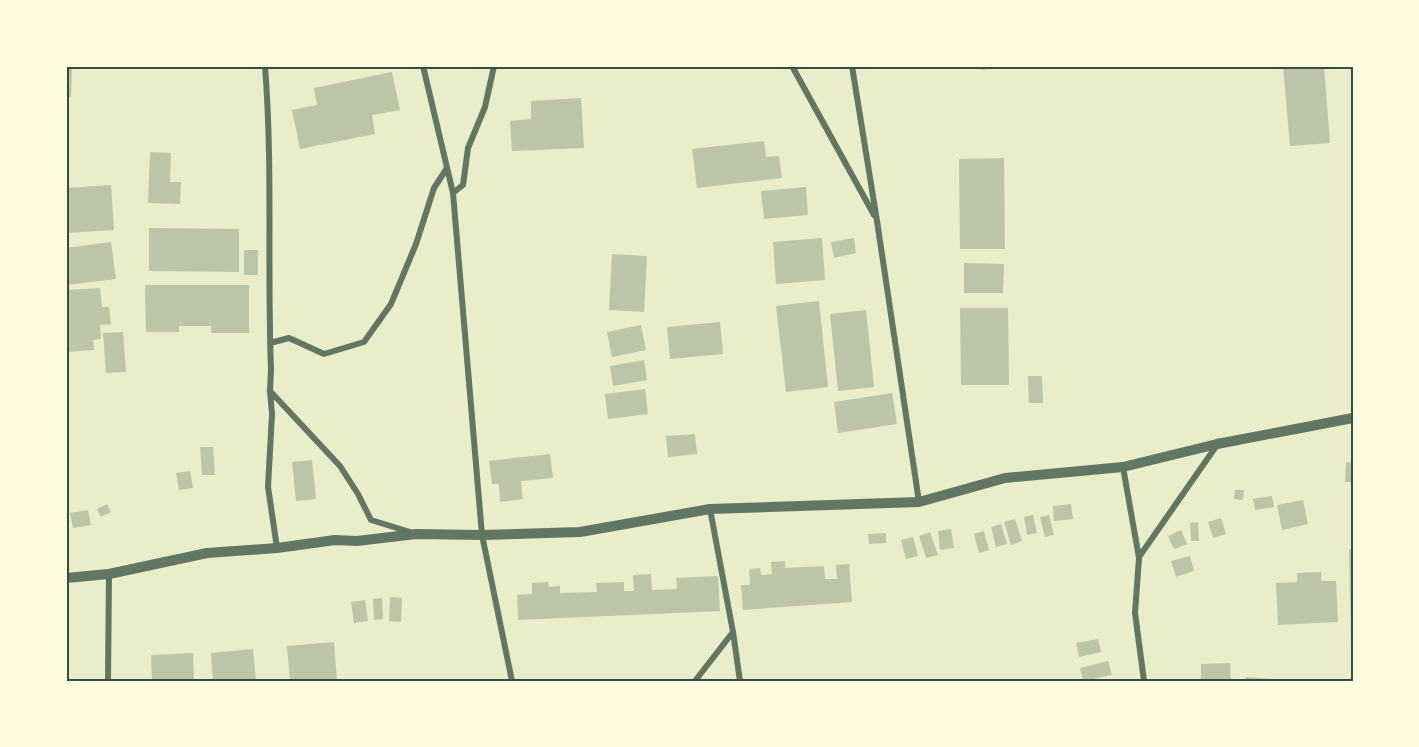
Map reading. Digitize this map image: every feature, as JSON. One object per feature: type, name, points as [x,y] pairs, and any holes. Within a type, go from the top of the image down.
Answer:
[{"type":"street","points":[[265,66],[270,225],[272,414],[268,487],[276,548]]},
{"type":"street","points":[[423,66],[453,193],[482,535],[512,681]]},
{"type":"street","points":[[453,193],[463,185],[468,148],[485,107],[494,66]]},
{"type":"street","points":[[792,66],[877,221]]},
{"type":"street","points":[[852,66],[919,502]]},
{"type":"street","points":[[270,343],[289,338],[324,354],[364,342],[391,304],[416,244],[434,188],[447,168]]},
{"type":"street","points":[[270,391],[340,466],[371,520],[416,534]]},
{"type":"street","points":[[66,578],[110,574],[207,553],[276,548],[335,540],[357,541],[416,534],[482,535],[580,532],[710,509],[919,502],[1005,478],[1123,466],[1218,444],[1353,418]]},
{"type":"street","points":[[1139,558],[1218,444]]},
{"type":"street","points":[[1123,466],[1139,558],[1135,613],[1144,681]]},
{"type":"street","points":[[710,509],[740,681]]},
{"type":"street","points":[[108,681],[110,574]]},
{"type":"street","points":[[695,681],[733,632]]},
{"type":"building","points":[[66,66],[72,66],[71,97],[66,97]]},
{"type":"building","points":[[981,66],[1002,66],[1002,67],[981,70]]},
{"type":"building","points":[[1283,66],[1324,66],[1330,143],[1290,146]]},
{"type":"building","points":[[392,72],[400,110],[372,115],[375,134],[300,149],[292,110],[317,105],[314,88]]},
{"type":"building","points":[[581,98],[584,148],[512,151],[510,121],[531,119],[531,101]]},
{"type":"building","points":[[764,141],[766,157],[779,156],[782,178],[697,188],[692,149]]},
{"type":"building","points":[[150,152],[171,153],[170,182],[181,182],[180,204],[148,203]]},
{"type":"building","points":[[1004,158],[1005,249],[960,249],[959,159]]},
{"type":"building","points":[[111,185],[114,230],[66,233],[66,188]]},
{"type":"building","points":[[806,187],[808,215],[764,219],[761,191]]},
{"type":"building","points":[[149,228],[239,229],[239,272],[149,271]]},
{"type":"building","points":[[822,238],[825,280],[776,284],[773,242]]},
{"type":"building","points":[[854,238],[856,253],[834,258],[831,242]]},
{"type":"building","points":[[111,242],[116,279],[66,285],[66,248]]},
{"type":"building","points":[[244,250],[258,250],[258,275],[244,275]]},
{"type":"building","points":[[612,254],[647,256],[644,312],[609,310]]},
{"type":"building","points":[[964,263],[1004,264],[1003,293],[964,293]]},
{"type":"building","points":[[145,285],[249,285],[249,333],[211,333],[211,326],[179,326],[179,332],[146,332]]},
{"type":"building","points":[[100,288],[102,307],[109,307],[111,324],[100,325],[101,339],[93,340],[94,350],[66,352],[66,290]]},
{"type":"building","points":[[819,301],[828,387],[786,392],[776,306]]},
{"type":"building","points":[[960,308],[1008,308],[1009,385],[961,385]]},
{"type":"building","points":[[866,310],[874,387],[838,391],[830,314]]},
{"type":"building","points":[[720,322],[723,354],[670,359],[667,327]]},
{"type":"building","points":[[641,325],[646,350],[612,357],[607,332]]},
{"type":"building","points":[[123,332],[126,372],[106,373],[103,333]]},
{"type":"building","points":[[644,360],[647,380],[613,386],[610,366]]},
{"type":"building","points":[[1028,376],[1042,376],[1043,403],[1029,403]]},
{"type":"building","points":[[645,389],[648,414],[608,419],[605,394]]},
{"type":"building","points":[[892,393],[897,424],[838,433],[834,402]]},
{"type":"building","points":[[695,434],[697,454],[668,457],[666,436]]},
{"type":"building","points":[[200,447],[213,447],[215,475],[202,475]]},
{"type":"building","points":[[550,454],[553,478],[521,481],[523,499],[500,502],[499,484],[492,484],[489,461]]},
{"type":"building","points":[[312,460],[316,499],[296,501],[292,462]]},
{"type":"building","points":[[1346,462],[1353,463],[1353,482],[1345,482]]},
{"type":"building","points":[[190,471],[193,488],[179,490],[176,473]]},
{"type":"building","points":[[1235,490],[1244,490],[1243,500],[1234,499]]},
{"type":"building","points":[[1272,496],[1274,507],[1255,510],[1253,499]]},
{"type":"building","points":[[1303,500],[1308,524],[1282,530],[1277,505]]},
{"type":"building","points":[[107,504],[111,512],[101,517],[97,509]]},
{"type":"building","points":[[1071,504],[1073,519],[1054,521],[1053,506]]},
{"type":"building","points":[[88,510],[91,525],[73,528],[70,513]]},
{"type":"building","points":[[1033,515],[1037,533],[1027,535],[1024,517]]},
{"type":"building","points":[[1049,515],[1054,535],[1045,537],[1040,517]]},
{"type":"building","points":[[1221,518],[1226,534],[1213,538],[1208,522]]},
{"type":"building","points":[[1015,519],[1022,541],[1011,545],[1004,522]]},
{"type":"building","points":[[1198,522],[1199,541],[1191,541],[1190,523]]},
{"type":"building","points":[[1001,524],[1007,544],[996,547],[991,527]]},
{"type":"building","points":[[951,529],[954,548],[940,550],[938,531]]},
{"type":"building","points":[[1181,530],[1187,544],[1174,549],[1168,536]]},
{"type":"building","points":[[984,531],[989,550],[979,553],[974,534]]},
{"type":"building","points":[[930,532],[938,555],[926,558],[919,536]]},
{"type":"building","points":[[886,533],[886,543],[869,544],[868,534]]},
{"type":"building","points":[[913,537],[918,556],[906,559],[901,540]]},
{"type":"building","points":[[1349,549],[1353,549],[1353,646],[1351,646]]},
{"type":"building","points":[[1190,556],[1194,571],[1176,577],[1171,561]]},
{"type":"building","points":[[785,561],[785,568],[824,566],[825,579],[837,579],[836,565],[849,564],[852,602],[743,610],[741,585],[750,585],[749,569],[760,568],[761,575],[772,574],[771,562]]},
{"type":"building","points":[[1321,572],[1321,581],[1336,581],[1338,622],[1278,625],[1276,583],[1297,582],[1297,573]]},
{"type":"building","points":[[651,574],[652,590],[677,589],[676,578],[718,576],[720,611],[518,620],[517,595],[532,594],[532,583],[548,582],[549,587],[560,586],[560,593],[597,592],[596,583],[624,582],[624,591],[634,591],[633,575]]},
{"type":"building","points":[[390,597],[402,598],[401,622],[389,621]]},
{"type":"building","points":[[382,598],[383,619],[374,620],[373,599]]},
{"type":"building","points":[[365,600],[368,621],[354,623],[351,602]]},
{"type":"building","points":[[1098,639],[1101,652],[1079,657],[1076,643]]},
{"type":"building","points":[[334,642],[337,681],[290,681],[287,646]]},
{"type":"building","points":[[253,649],[256,681],[213,681],[211,653]]},
{"type":"building","points":[[193,653],[194,681],[152,681],[151,655]]},
{"type":"building","points":[[1108,661],[1112,675],[1083,681],[1080,668]]},
{"type":"building","points":[[1230,663],[1231,681],[1201,681],[1201,664]]},
{"type":"building","points":[[1246,677],[1272,679],[1272,681],[1245,681]]}]
